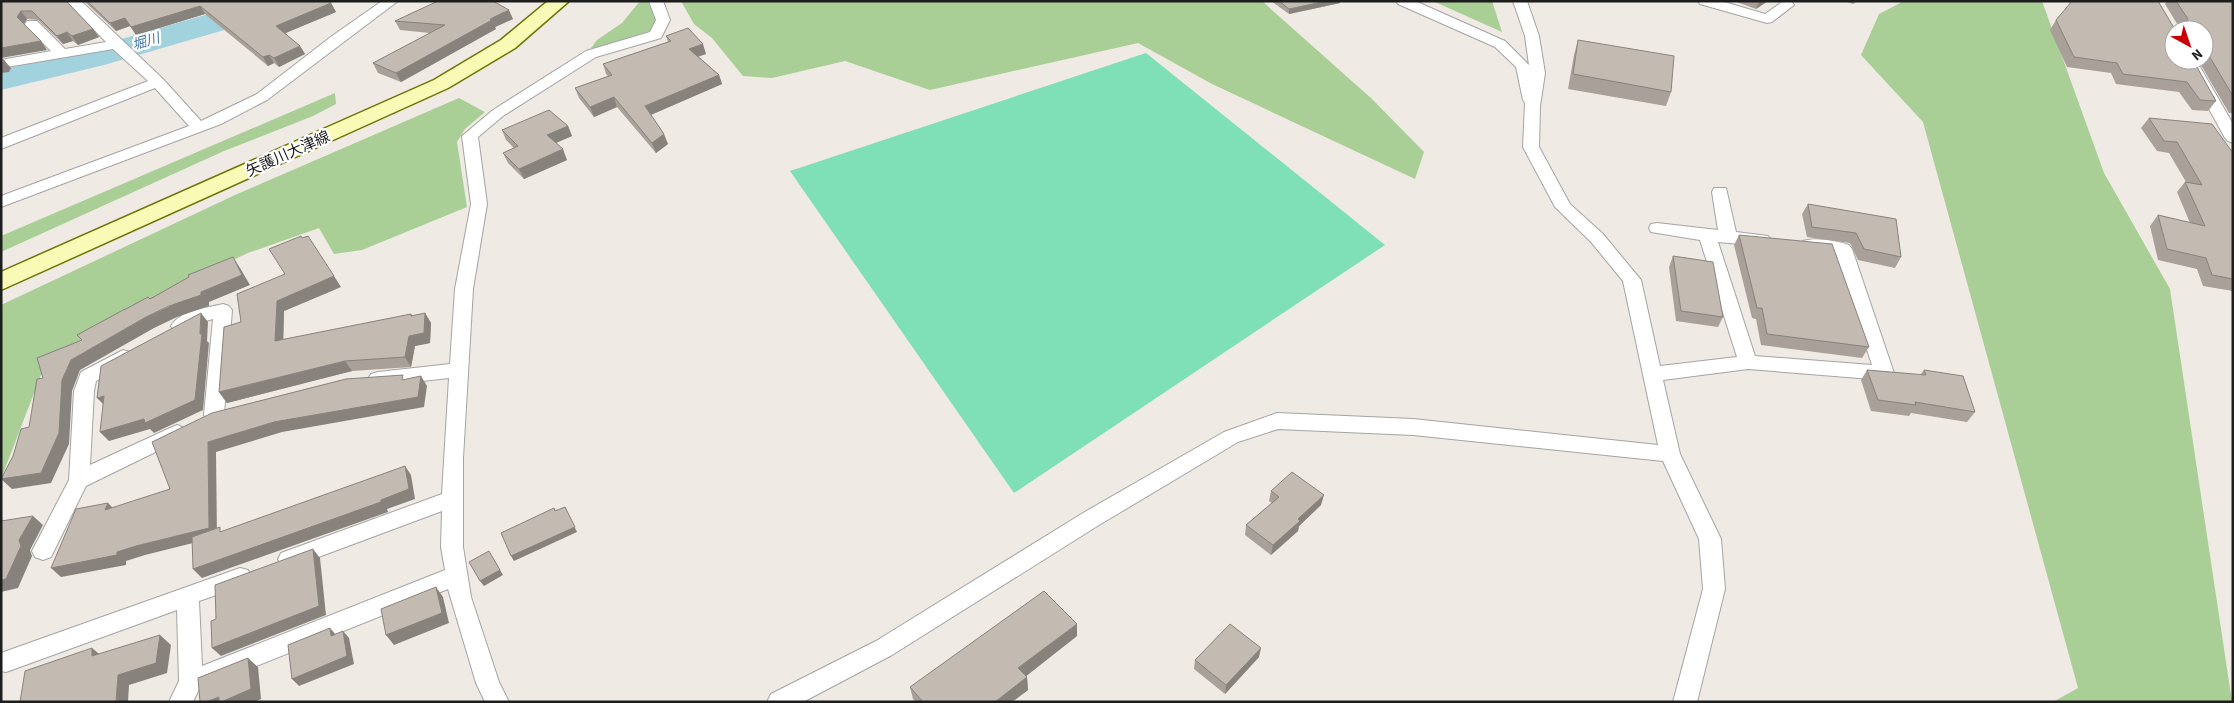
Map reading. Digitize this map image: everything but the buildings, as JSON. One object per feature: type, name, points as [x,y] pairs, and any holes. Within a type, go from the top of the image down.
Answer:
[{"type":"main road","name":"矢護川大津線","points":[[1,282],[441,84],[508,44],[560,1]]},
{"type":"street","points":[[73,1],[158,82],[199,128]]},
{"type":"street","points":[[1,202],[216,121],[262,97],[337,39],[391,1]]},
{"type":"street","points":[[496,702],[460,597],[452,547],[453,458],[464,289],[478,204],[470,136],[498,113],[591,54],[656,35],[663,20],[656,1]]},
{"type":"street","points":[[1403,1],[1500,44],[1523,66],[1532,106]]},
{"type":"street","points":[[1520,1],[1532,36],[1538,73],[1532,106],[1531,147],[1563,207],[1597,238],[1632,280],[1670,454],[1710,539],[1714,589],[1684,702]]},
{"type":"street","points":[[1705,1],[1767,19],[1786,2]]},
{"type":"street","points":[[32,24],[62,54]]},
{"type":"street","points":[[1,64],[116,44]]},
{"type":"street","points":[[2195,70],[2233,138]]},
{"type":"street","points":[[1,144],[158,82]]},
{"type":"street","points":[[1720,192],[1728,237]]},
{"type":"street","points":[[1657,228],[1776,242]]},
{"type":"street","points":[[1706,235],[1748,362]]},
{"type":"street","points":[[1652,374],[1748,362],[1884,373],[1843,249],[1795,244]]},
{"type":"street","points":[[79,480],[223,413],[223,310],[196,317],[163,335]]},
{"type":"street","points":[[43,551],[79,480],[84,391],[88,377],[138,349]]},
{"type":"street","points":[[360,380],[459,370]]},
{"type":"street","points":[[780,702],[884,648],[1091,519],[1231,437],[1277,421],[1413,427],[1670,454]]},
{"type":"street","points":[[6,662],[452,499]]},
{"type":"street","points":[[188,596],[186,692],[457,575]]},
{"type":"green space","points":[[640,1],[648,1],[656,19],[650,31],[596,50],[591,48],[597,40],[622,23]]},
{"type":"green space","points":[[681,1],[1262,1],[1372,99],[1424,152],[1415,179],[1212,84],[1138,43],[930,90],[845,61],[772,78],[743,76],[712,38],[694,24]]},
{"type":"green space","points":[[1492,1],[1502,32],[1435,2]]},
{"type":"green space","points":[[1904,1],[2042,1],[2104,173],[2170,289],[2232,702],[2053,702],[2078,688],[1923,122],[1861,55],[1879,14]]},
{"type":"green space","points":[[1146,53],[1385,245],[1014,493],[790,171]]},
{"type":"green space","points":[[335,93],[336,104],[313,116],[224,151],[1,252],[1,236]]},
{"type":"green space","points":[[459,98],[485,112],[465,129],[457,142],[467,207],[362,250],[334,254],[319,228],[248,253],[168,290],[62,352],[41,375],[1,479],[1,305],[235,195]]},
{"type":"waterway","name":"堀川","points":[[1,80],[92,58],[289,1]]}]
